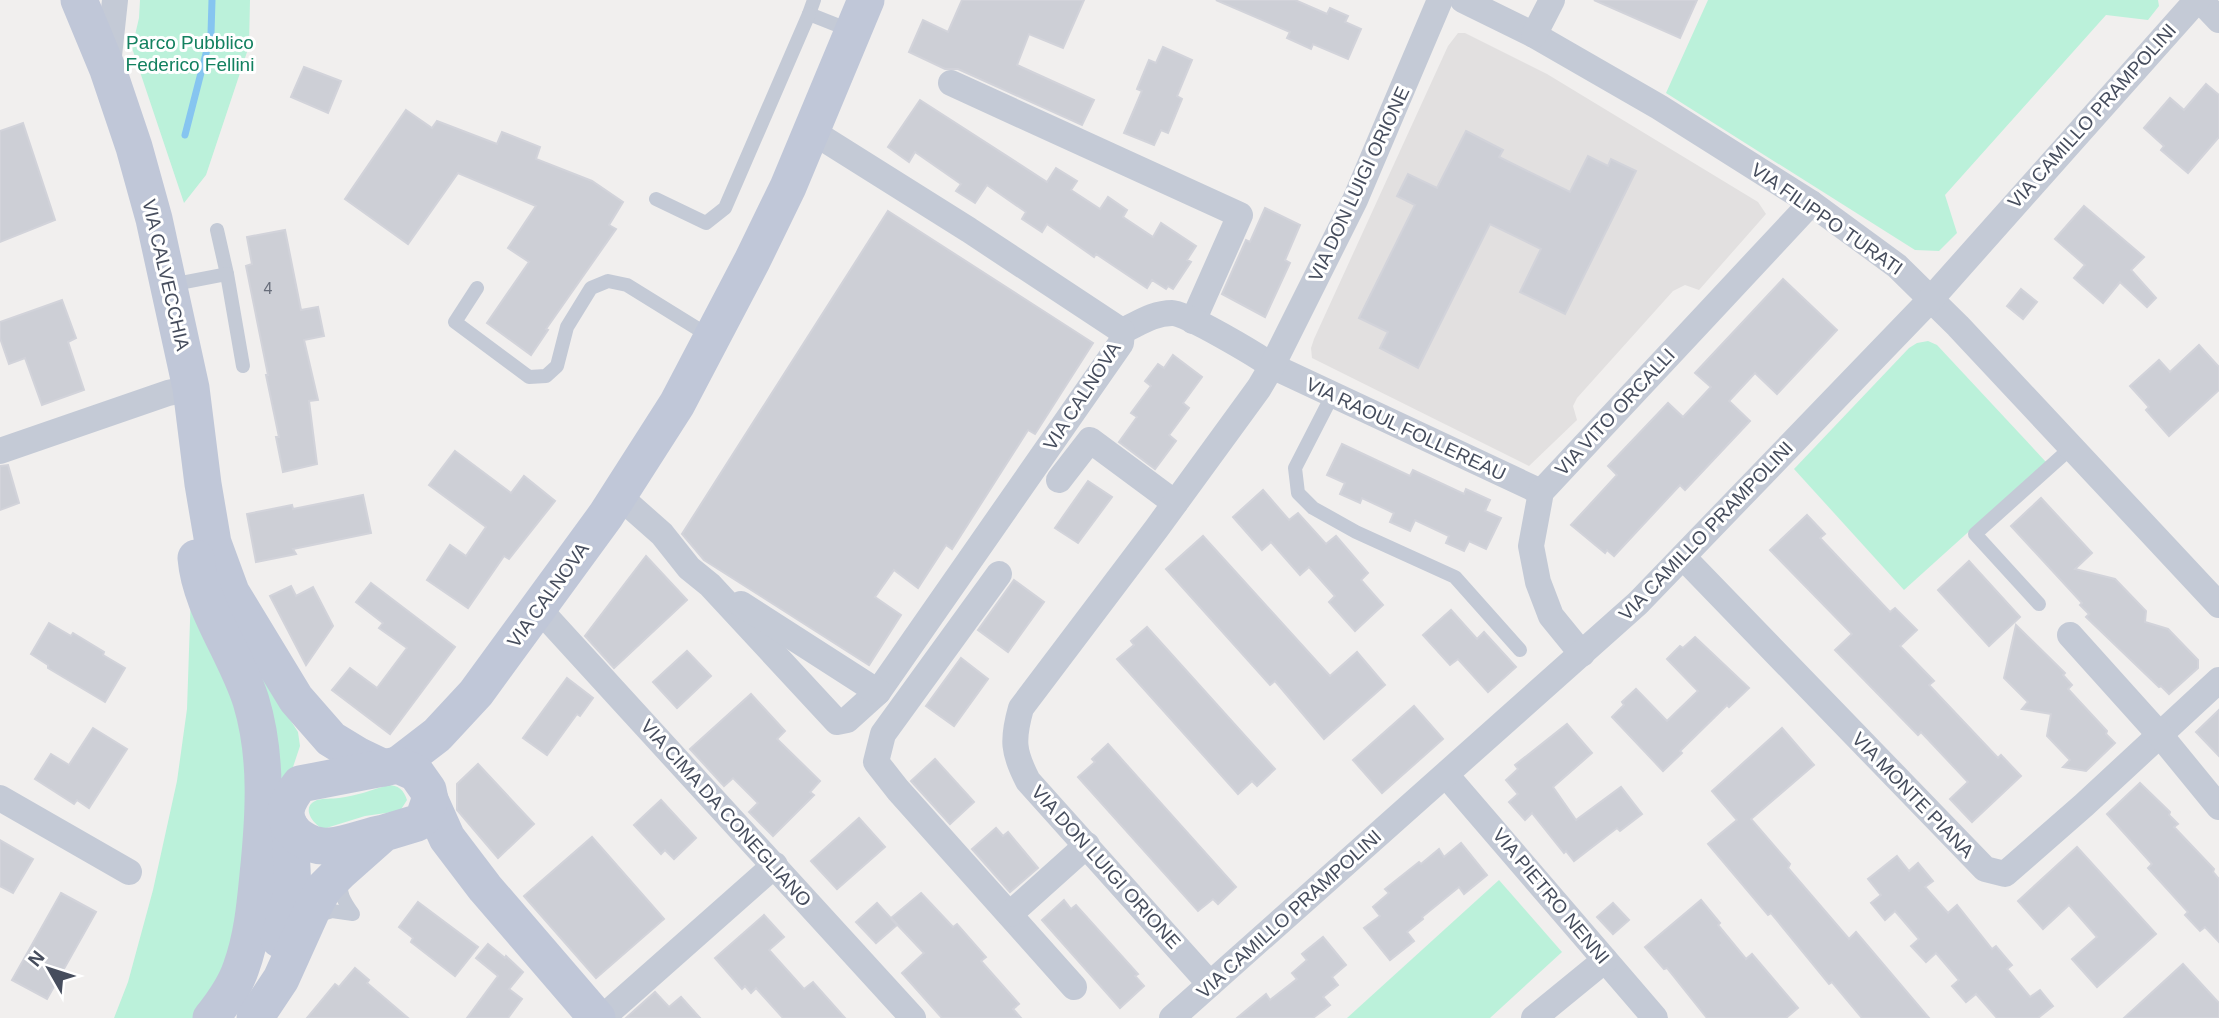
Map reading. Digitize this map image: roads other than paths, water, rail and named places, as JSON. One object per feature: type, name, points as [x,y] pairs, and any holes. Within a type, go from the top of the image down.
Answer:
[{"type":"main road","name":"VIA CALVECCHIA","points":[[79,0],[108,70],[134,147],[170,285],[191,388],[213,543],[231,592],[296,699],[331,739],[359,757],[416,773],[429,795]]},
{"type":"main road","name":"VIA CALNOVA","points":[[390,832],[417,823],[424,817],[447,743],[476,693],[619,496],[677,404],[752,261],[813,132],[860,16]]},
{"type":"main road","name":"VIA CALVECCHIA","points":[[203,484],[194,525],[197,574],[209,608],[251,701],[264,781],[253,925],[241,970],[223,1003],[211,1018]]},
{"type":"main road","name":"VIA CALNOVA","points":[[391,767],[437,735],[476,693]]},
{"type":"main road","name":"VIA CALVECCHIA","points":[[290,827],[286,813],[291,797],[300,784],[309,746],[296,699]]},
{"type":"main road","points":[[300,784],[391,767]]},
{"type":"main road","points":[[429,795],[447,838],[485,888],[599,1018]]},
{"type":"main road","points":[[290,827],[303,840],[319,846],[334,846],[390,832],[438,850],[485,888]]},
{"type":"main road","points":[[232,1018],[272,956],[286,922],[293,889],[290,827]]},
{"type":"main road","points":[[255,1018],[281,979],[324,888],[390,832]]},
{"type":"street","name":"VIA CALVECCHIA","points":[[108,70],[115,0]]},
{"type":"street","name":"VIA DON LUIGI ORIONE","points":[[1210,984],[1028,781],[1015,757],[1014,732],[1021,708],[1175,503],[1259,388],[1272,366],[1355,200],[1440,0]]},
{"type":"street","name":"VIA FILIPPO TURATI","points":[[1463,0],[1534,35],[1659,107],[1811,204],[1896,266],[1931,299],[2219,605]]},
{"type":"street","points":[[1534,35],[1552,0]]},
{"type":"street","points":[[2199,0],[2219,20]]},
{"type":"street","name":"VIA CAMILLO PRAMPOLINI","points":[[1172,1018],[1638,603],[1931,299],[2199,0]]},
{"type":"street","points":[[951,83],[1240,215],[1184,317]]},
{"type":"street","name":"VIA CALNOVA","points":[[710,585],[837,722],[847,720],[878,692],[1121,343],[1122,331],[813,132]]},
{"type":"street","name":"VIA VITO ORCALLI","points":[[1582,654],[1551,617],[1538,582],[1531,546],[1541,492],[1811,204]]},
{"type":"street","points":[[1122,331],[1158,314],[1184,317],[1256,354],[1272,366]]},
{"type":"street","name":"VIA RAOUL FOLLEREAU","points":[[1272,366],[1541,492]]},
{"type":"street","points":[[0,452],[168,393],[191,388]]},
{"type":"street","points":[[1059,480],[1090,440],[1175,503]]},
{"type":"street","name":"VIA CALNOVA","points":[[619,496],[662,534],[688,568],[710,585],[878,692]]},
{"type":"street","name":"VIA MONTE PIANA","points":[[1683,557],[1985,869],[2005,874],[2219,681]]},
{"type":"street","points":[[999,574],[883,734],[876,762],[1074,987]]},
{"type":"street","name":"VIA CIMA DA CONEGLIANO","points":[[538,609],[913,1018]]},
{"type":"street","points":[[2070,635],[2160,735],[2219,807]]},
{"type":"street","name":"VIA PIETRO NENNI","points":[[1446,775],[1655,1018]]},
{"type":"street","points":[[0,798],[129,872]]},
{"type":"street","points":[[1010,914],[1087,845]]},
{"type":"street","points":[[599,1018],[775,865]]},
{"type":"street","points":[[1534,1018],[1605,960]]},
{"type":"lane","points":[[656,199],[706,223],[725,208],[814,0]]},
{"type":"lane","points":[[809,14],[860,16]]},
{"type":"lane","points":[[217,230],[243,366]]},
{"type":"lane","points":[[170,285],[227,274]]},
{"type":"lane","points":[[477,288],[455,322],[530,377],[546,376],[557,366],[568,327],[591,288],[608,281],[627,285],[712,338]]},
{"type":"lane","points":[[1333,394],[1295,468],[1298,493],[1313,508],[1455,577],[1520,649]]},
{"type":"lane","points":[[2039,604],[1975,534],[2072,447]]},
{"type":"waterway","points":[[185,135],[211,34],[212,0]]},
{"type":"park label","name":"Parco Pubblico Federico Fellini","points":[[190,53]]}]
